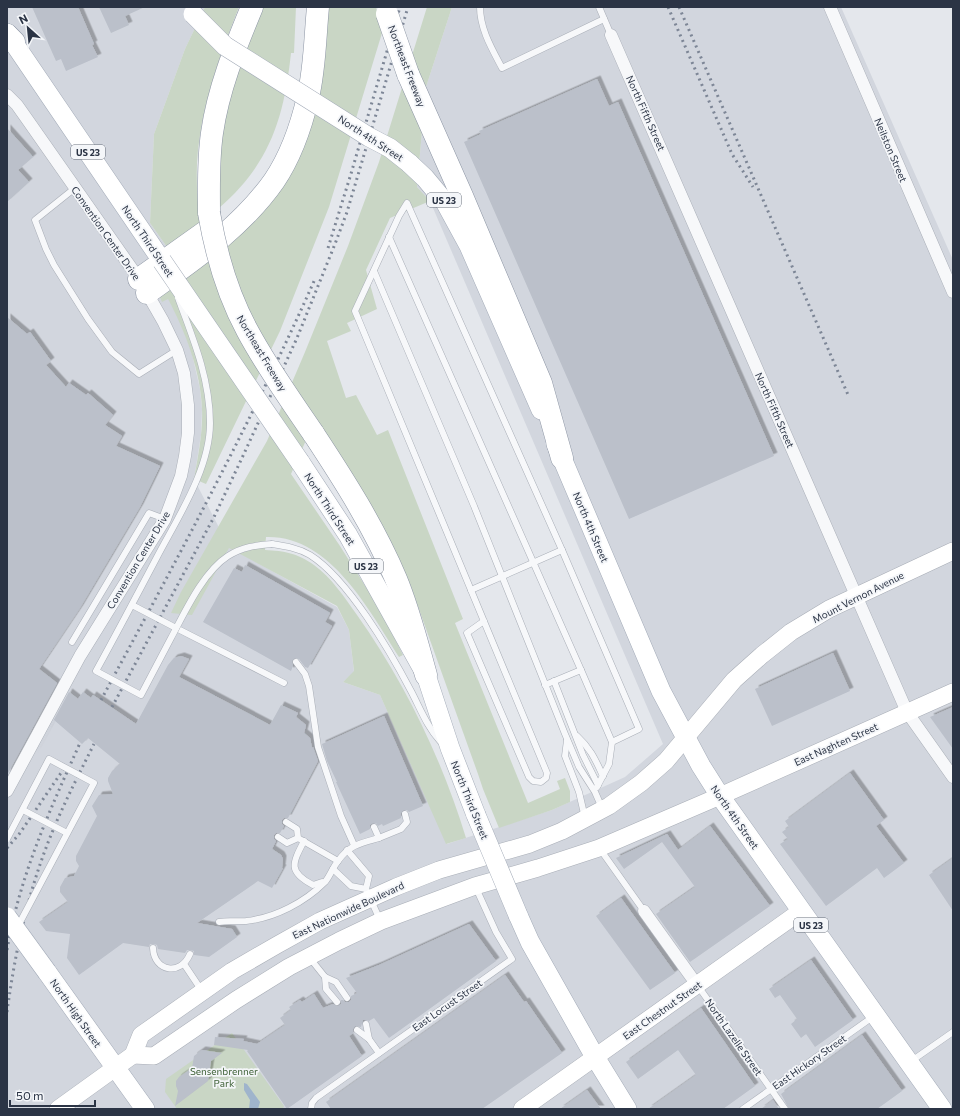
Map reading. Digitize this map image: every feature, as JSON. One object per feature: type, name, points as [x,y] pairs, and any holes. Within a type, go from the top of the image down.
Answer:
[{"type":"highway","name":"Northeast Freeway","points":[[252,7],[224,80],[212,133],[209,175],[209,213],[214,243],[223,272],[247,330],[266,363],[351,491],[384,553],[406,604],[426,675]]},
{"type":"highway","points":[[143,286],[224,218],[242,200],[259,179],[270,162],[285,132],[292,113],[297,90],[304,7]]},
{"type":"highway","points":[[143,286],[190,262],[230,231],[252,209],[274,181],[288,157],[300,128],[309,96],[318,7]]},
{"type":"highway","name":"Northeast Freeway","points":[[386,10],[408,74],[462,196],[541,383],[562,458]]},
{"type":"main road","name":"North 4th Street","points":[[191,10],[225,46],[390,148],[425,178],[445,202],[469,246],[562,458],[661,691],[685,738],[720,796],[942,1109]]},
{"type":"main road","name":"North Third Street","points":[[9,37],[300,462],[348,535],[426,675],[450,748],[476,815],[530,942],[595,1057],[627,1109]]},
{"type":"main road","name":"Mount Vernon Avenue","points":[[685,738],[734,680],[791,632],[822,612],[856,595],[953,551]]},
{"type":"main road","name":"East Naghten Street","points":[[720,796],[953,692]]},
{"type":"main road","name":"East Nationwide Boulevard","points":[[133,1056],[141,1035],[232,971],[277,945],[368,893],[439,870],[530,844],[562,831],[603,810],[646,779],[666,761],[685,738]]},
{"type":"main road","points":[[58,1109],[133,1056],[154,1056],[236,1000],[309,957],[381,921],[475,886],[599,848],[720,796]]},
{"type":"main road","points":[[555,862],[552,845],[554,840],[562,831]]},
{"type":"main road","name":"East Chestnut Street","points":[[522,1109],[801,911]]},
{"type":"main road","name":"North High Street","points":[[11,923],[145,1109]]},
{"type":"street","name":"Neilston Street","points":[[830,7],[953,292]]},
{"type":"street","name":"North Fifth Street","points":[[611,35],[907,712],[953,777]]},
{"type":"street","name":"Convention Center Drive","points":[[7,95],[17,105],[143,286],[163,321],[177,350],[184,374],[188,405],[188,433],[181,476],[164,519],[80,656],[7,791]]},
{"type":"street","points":[[644,911],[697,985]]},
{"type":"lane","points":[[480,7],[480,17],[483,30],[502,68],[604,18]]},
{"type":"lane","points":[[599,7],[611,35]]},
{"type":"lane","points":[[75,188],[35,220],[54,265],[79,306],[112,352],[138,374],[177,350]]},
{"type":"lane","points":[[484,621],[467,633],[529,777],[533,781],[541,782],[546,778],[547,773],[484,621],[355,311],[399,216],[407,203],[562,550],[639,729],[612,742]]},
{"type":"lane","points":[[389,237],[612,742],[609,764],[595,792]]},
{"type":"lane","points":[[162,261],[189,327],[204,373],[209,400],[210,424],[208,446],[201,469],[186,502],[96,672],[140,695],[176,628],[205,579],[216,565],[242,549],[256,545],[272,544],[293,547],[310,554],[338,580],[372,624],[411,690],[430,727],[439,739],[450,748]]},
{"type":"lane","points":[[374,271],[474,506],[567,740],[579,767],[595,792],[603,810]]},
{"type":"lane","points":[[72,642],[149,513],[164,519]]},
{"type":"lane","points":[[471,590],[562,550]]},
{"type":"lane","points":[[132,605],[284,684]]},
{"type":"lane","points":[[296,662],[305,674],[309,686],[318,747],[341,816],[354,845]]},
{"type":"lane","points":[[545,685],[581,670]]},
{"type":"lane","points":[[554,681],[583,755],[598,785]]},
{"type":"lane","points":[[575,734],[587,746],[602,776]]},
{"type":"lane","points":[[567,740],[565,756],[579,792],[585,819]]},
{"type":"lane","points":[[7,839],[50,759],[94,783],[67,833],[11,923]]},
{"type":"lane","points":[[23,810],[67,833]]},
{"type":"lane","points":[[219,922],[247,920],[287,909],[307,897],[326,881],[338,860],[354,845],[379,838],[401,829],[408,822],[405,814]]},
{"type":"lane","points":[[286,822],[297,829],[301,840],[294,859],[294,869],[302,879],[313,885],[326,881]]},
{"type":"lane","points":[[374,827],[379,838]]},
{"type":"lane","points":[[278,838],[287,843],[301,840],[338,860]]},
{"type":"lane","points":[[599,848],[644,911]]},
{"type":"lane","points":[[347,850],[369,876],[368,893],[381,921]]},
{"type":"lane","points":[[333,869],[351,886],[368,893]]},
{"type":"lane","name":"East Locust Street","points":[[311,1109],[312,1103],[316,1098],[512,959],[496,932],[475,886]]},
{"type":"lane","points":[[153,948],[156,960],[160,965],[172,969],[184,964],[190,954]]},
{"type":"lane","points":[[309,957],[325,977],[336,982],[347,998]]},
{"type":"lane","points":[[184,964],[202,991]]},
{"type":"lane","points":[[325,977],[326,988],[337,1002]]},
{"type":"lane","name":"North Lazelle Street","points":[[697,985],[785,1109]]},
{"type":"lane","name":"East Hickory Street","points":[[743,1109],[875,1015]]},
{"type":"lane","points":[[366,1024],[369,1038],[379,1053]]},
{"type":"lane","points":[[356,1030],[369,1038]]},
{"type":"lane","points":[[909,1063],[953,1032]]},
{"type":"shaded area","points":[[7,7],[205,7],[185,49],[154,134],[150,223],[167,247],[168,298],[181,322],[192,354],[200,389],[202,409],[201,435],[194,479],[229,547],[337,607],[349,630],[354,672],[343,682],[380,695],[447,844],[552,810],[625,777],[663,744],[430,201],[417,187],[426,87],[452,7],[841,7],[953,260],[953,1109],[7,1109]]},
{"type":"green space","points":[[205,7],[239,7],[226,40],[205,107],[198,152],[197,173],[197,194],[200,224],[167,247],[150,223],[154,134],[185,49]]},
{"type":"green space","points":[[260,7],[296,7],[294,53],[291,53],[284,98],[279,119],[272,138],[251,174],[219,208],[219,157],[228,104]]},
{"type":"green space","points":[[325,7],[376,7],[382,33],[329,207],[280,331],[206,484],[194,479],[202,426],[199,381],[191,352],[180,324],[168,299],[162,302],[159,295],[267,206]]},
{"type":"green space","points":[[427,7],[452,7],[426,87],[417,187],[430,201],[390,218],[366,270],[377,309],[347,323],[351,331],[327,341],[346,398],[356,395],[377,435],[388,430],[463,619],[455,623],[528,803],[560,789],[557,781],[565,778],[570,791],[570,802],[552,810],[499,828],[483,789],[411,587],[315,420],[291,474],[340,546],[381,611],[403,655],[399,657],[375,618],[345,579],[328,562],[310,548],[289,540],[266,537],[265,550],[279,551],[296,555],[308,561],[320,570],[348,602],[391,667],[434,751],[446,779],[466,838],[446,844],[380,695],[343,682],[354,671],[349,630],[337,606],[229,548],[192,615],[171,613],[181,592],[267,441],[305,352],[348,246],[379,162]]},
{"type":"green space","name":"Sensenbrenner Park","points":[[232,1033],[284,1106],[283,1109],[177,1109],[165,1092],[166,1079]]},
{"type":"water","points":[[244,1083],[247,1084],[260,1102],[258,1109],[249,1109],[250,1100],[244,1090]]},
{"type":"building","points":[[32,7],[78,7],[98,57],[66,71],[61,59],[56,61]]},
{"type":"building","points":[[99,7],[145,7],[125,16],[129,25],[111,33]]},
{"type":"building","points":[[597,79],[609,106],[618,102],[774,456],[629,519],[464,142],[481,134],[479,131]]},
{"type":"building","points":[[7,128],[33,157],[18,170],[29,182],[7,202]]},
{"type":"building","points":[[7,317],[27,334],[30,332],[51,361],[46,365],[66,387],[69,383],[86,395],[88,393],[113,415],[105,425],[122,436],[116,446],[160,466],[140,507],[80,608],[39,669],[57,683],[7,775]]},
{"type":"building","points":[[245,565],[330,613],[325,622],[332,626],[308,668],[305,667],[299,659],[295,658],[292,661],[293,666],[291,671],[203,622],[234,568],[242,572]]},
{"type":"building","points":[[833,653],[850,691],[772,726],[755,689]]},
{"type":"building","points":[[181,656],[189,659],[179,677],[270,725],[281,705],[298,713],[296,717],[306,725],[304,733],[310,738],[312,748],[313,747],[318,761],[288,818],[284,818],[282,820],[282,824],[284,826],[280,833],[276,833],[274,835],[274,839],[276,841],[272,849],[281,855],[283,859],[283,868],[272,888],[258,881],[197,923],[232,929],[237,937],[209,957],[194,955],[194,951],[190,950],[187,950],[185,953],[158,949],[157,945],[154,944],[150,944],[149,947],[123,943],[79,975],[67,958],[70,934],[46,931],[39,922],[68,902],[60,892],[60,887],[65,878],[74,876],[79,866],[76,861],[76,856],[97,816],[92,806],[99,795],[113,794],[108,778],[112,771],[120,764],[88,738],[82,744],[54,720],[32,760],[69,692],[78,699],[83,692],[91,698],[93,695],[136,724],[168,665],[174,658]]},
{"type":"building","points":[[953,707],[953,749],[930,717]]},
{"type":"building","points":[[384,716],[423,806],[409,812],[404,810],[401,813],[401,818],[383,826],[382,824],[378,826],[376,823],[373,823],[370,825],[370,829],[360,834],[327,761],[322,744]]},
{"type":"building","points":[[850,773],[884,820],[876,826],[904,863],[884,878],[877,868],[826,906],[780,844],[788,839],[782,832],[789,827],[785,821]]},
{"type":"building","points":[[710,826],[770,906],[690,962],[656,914],[695,887],[662,842],[624,869],[616,858],[667,834],[678,850]]},
{"type":"building","points":[[953,858],[953,911],[929,875]]},
{"type":"building","points":[[621,898],[675,973],[650,990],[596,916]]},
{"type":"building","points":[[469,924],[496,961],[389,1038],[374,1018],[369,1021],[363,1020],[361,1027],[355,1026],[353,1033],[349,1036],[362,1056],[287,1109],[247,1051],[248,1050],[214,1045],[215,1037],[244,1039],[243,1041],[257,1044],[285,1025],[280,1018],[291,1010],[289,1007],[300,1000],[302,1002],[314,994],[323,1008],[333,1004],[338,1006],[341,1004],[341,1000],[349,1002],[351,1000],[351,996],[357,993],[346,978],[379,965]]},
{"type":"building","points":[[811,960],[853,1020],[815,1047],[806,1034],[801,1038],[791,1024],[797,1019],[780,995],[775,998],[769,989]]},
{"type":"building","points":[[505,975],[524,1002],[526,1001],[562,1053],[482,1109],[331,1109],[326,1102]]},
{"type":"building","points":[[701,1008],[755,1086],[723,1109],[648,1109],[696,1075],[678,1050],[638,1079],[626,1062]]},
{"type":"building","points":[[862,1035],[902,1091],[877,1109],[789,1109],[781,1094]]},
{"type":"building","points":[[202,1050],[222,1053],[211,1061],[208,1081],[175,1106],[178,1091],[176,1081],[179,1077],[192,1068],[194,1056]]},
{"type":"building","points":[[587,1090],[601,1109],[560,1109]]},
{"type":"building","points":[[773,1100],[779,1109],[761,1109]]},
{"type":"railway","points":[[328,248],[400,7]]},
{"type":"railway","points":[[112,707],[214,517],[297,338],[347,212],[408,7]]},
{"type":"railway","points":[[668,7],[732,154],[753,187]]},
{"type":"railway","points":[[679,7],[849,397]]},
{"type":"railway","points":[[101,700],[185,544],[239,439],[291,333],[315,279]]},
{"type":"railway","points":[[7,950],[20,896],[37,844],[80,743]]},
{"type":"railway","points":[[7,1012],[18,946],[34,882],[54,828],[94,744]]},
{"type":"railway","points":[[7,848],[20,833],[65,767]]}]
